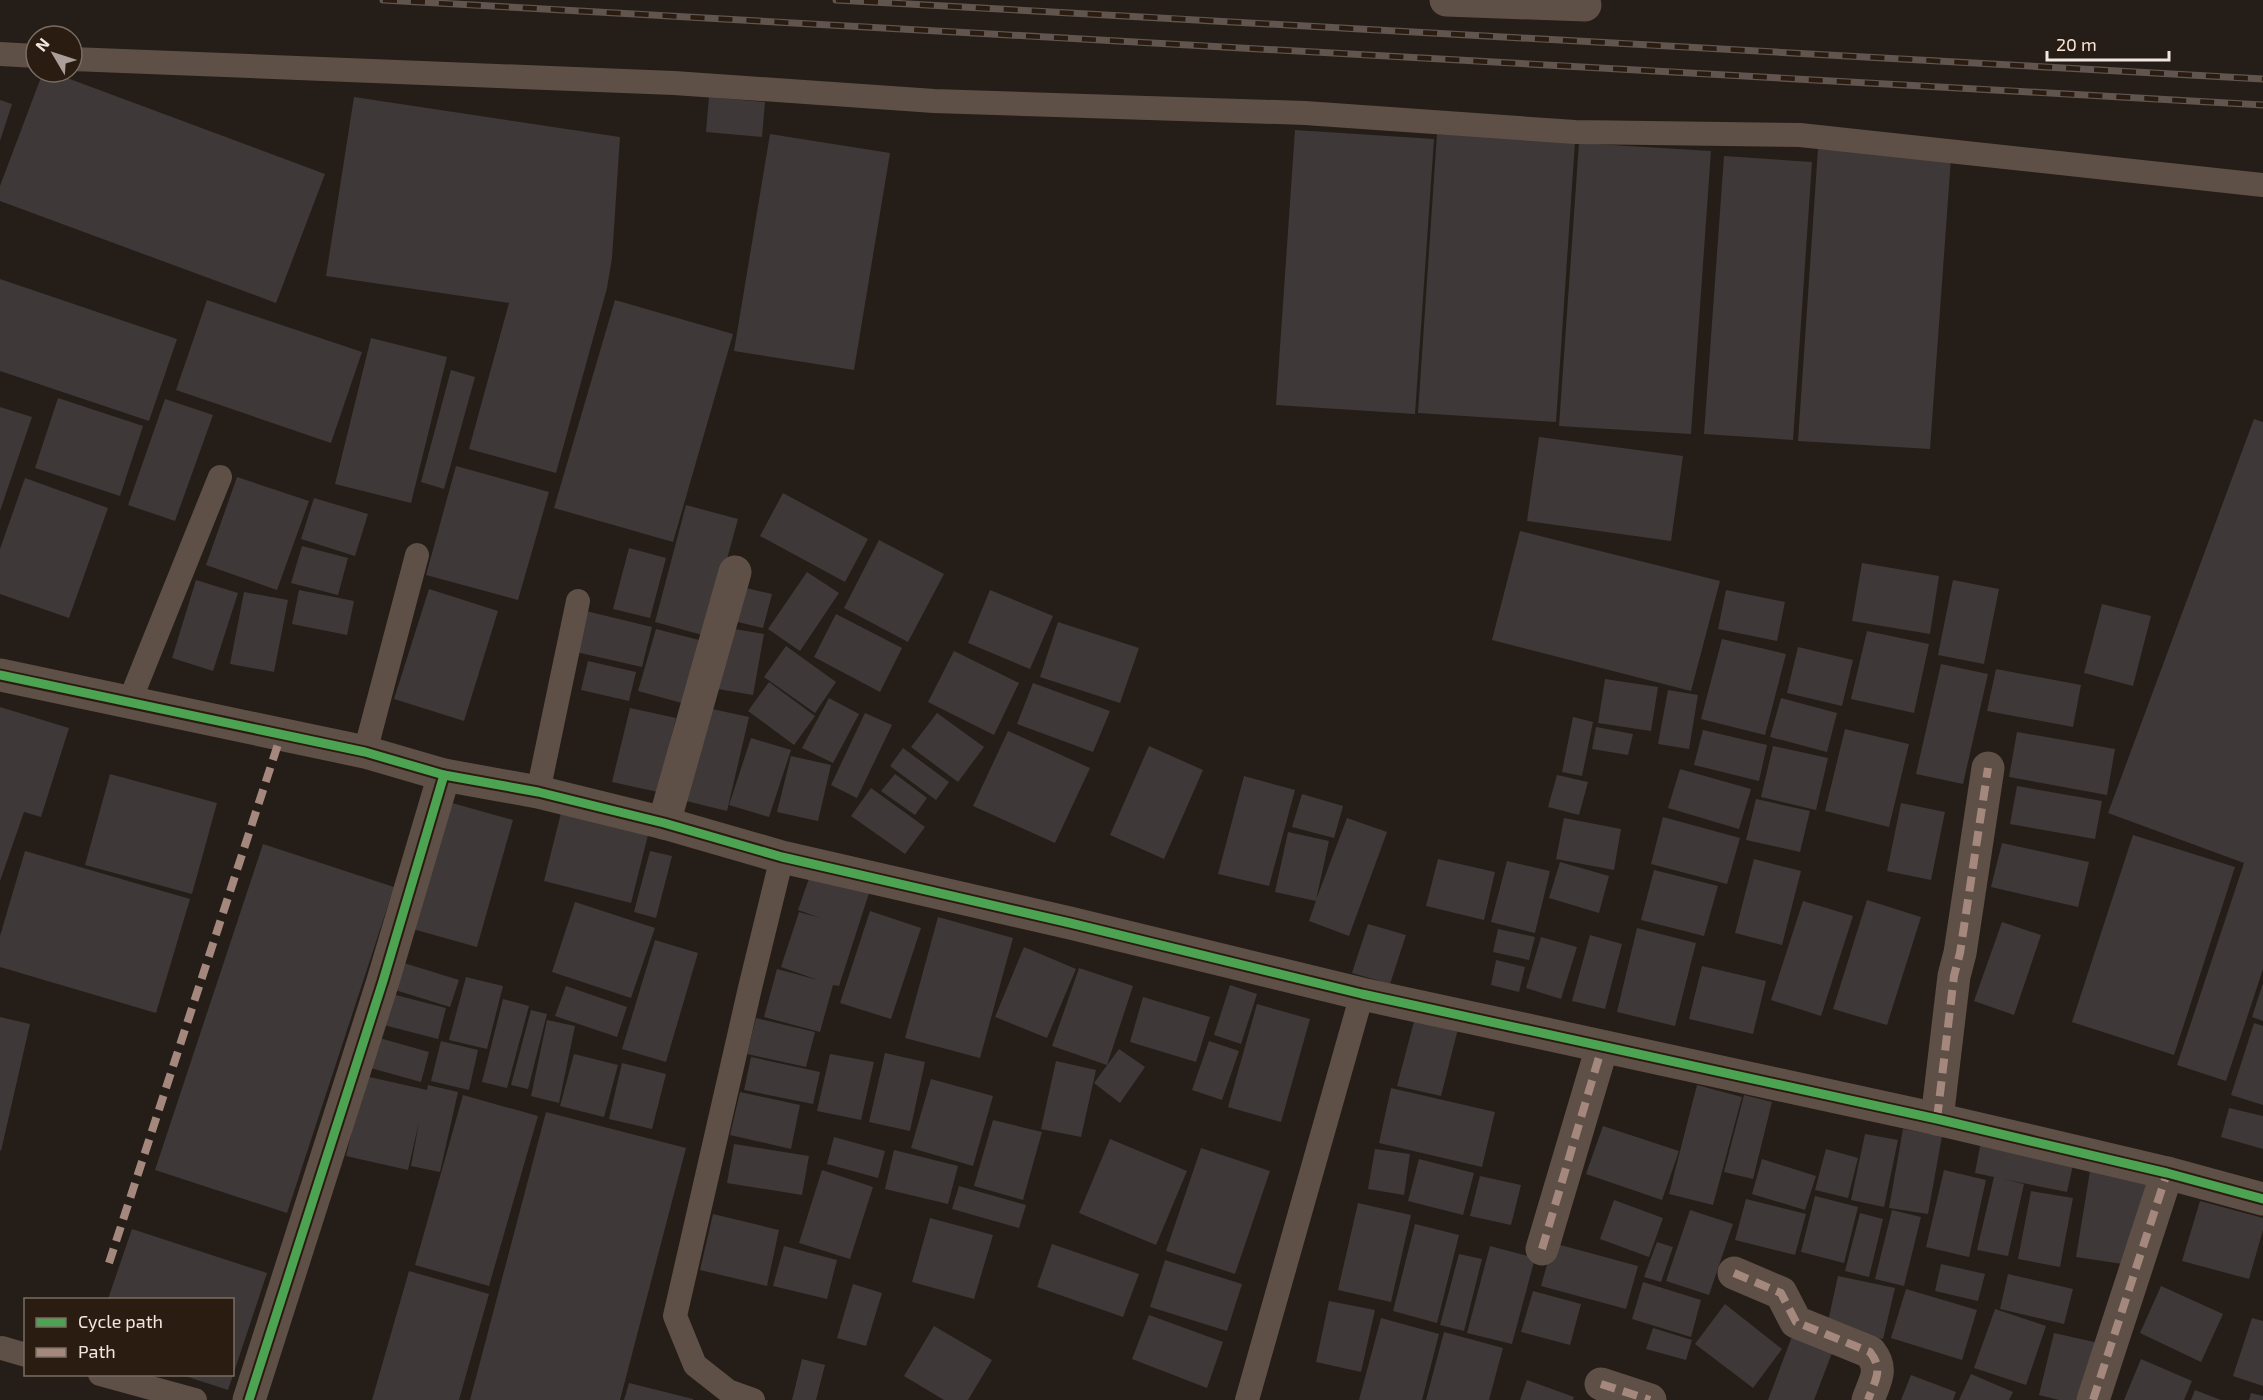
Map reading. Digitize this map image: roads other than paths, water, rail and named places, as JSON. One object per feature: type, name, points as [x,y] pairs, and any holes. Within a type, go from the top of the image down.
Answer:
[{"type":"street","points":[[1446,0],[1585,5]]},
{"type":"street","points":[[664,823],[735,572]]},
{"type":"street","points":[[0,675],[365,752],[444,776],[538,792],[664,823],[783,858],[1362,994],[1937,1119],[2167,1173],[2263,1199]]},
{"type":"street","points":[[1937,1119],[1954,976],[1960,953],[1988,768]]},
{"type":"street","points":[[249,1400],[382,981],[444,776]]},
{"type":"street","points":[[1542,1249],[1602,1047]]},
{"type":"street","points":[[2092,1400],[2167,1173]]},
{"type":"street","points":[[1734,1273],[1781,1293],[1796,1322],[1870,1352],[1877,1361],[1879,1369],[1868,1400]]},
{"type":"street","points":[[1601,1384],[1650,1400]]},
{"type":"lane","points":[[0,54],[24,56]]},
{"type":"lane","points":[[84,59],[674,83],[934,100],[1305,113],[1575,132],[1800,135],[2263,185]]},
{"type":"lane","points":[[129,703],[220,477]]},
{"type":"lane","points":[[365,752],[417,555]]},
{"type":"lane","points":[[538,792],[578,601]]},
{"type":"lane","points":[[753,1400],[728,1391],[695,1365],[675,1316],[783,858]]},
{"type":"lane","points":[[1248,1400],[1362,994]]},
{"type":"lane","points":[[2,1348],[24,1354]]},
{"type":"lane","points":[[107,1376],[195,1400]]},
{"type":"railway","points":[[383,0],[2263,105]]},
{"type":"railway","points":[[836,0],[2263,79]]}]
